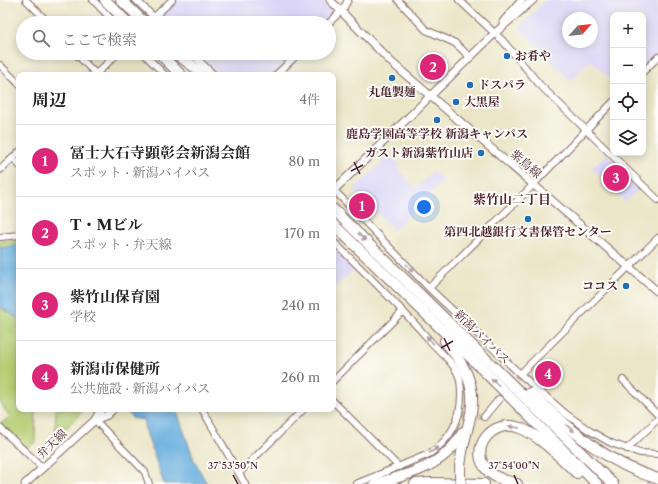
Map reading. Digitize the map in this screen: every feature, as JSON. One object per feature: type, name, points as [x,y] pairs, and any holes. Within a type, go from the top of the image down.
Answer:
[{"type":"highway","points":[[105,0],[121,16]]},
{"type":"highway","points":[[121,0],[142,16]]},
{"type":"highway","points":[[166,60],[177,72]]},
{"type":"highway","points":[[182,60],[194,72]]},
{"type":"highway","points":[[185,60],[201,72]]},
{"type":"highway","name":"新潟バイパス","points":[[336,213],[613,484]]},
{"type":"highway","name":"新潟バイパス","points":[[336,227],[418,307],[593,484]]},
{"type":"highway","points":[[418,307],[464,366],[472,391],[472,404],[469,422],[459,464],[460,480]]},
{"type":"highway","points":[[456,329],[474,343],[566,426],[599,452],[633,471],[658,479]]},
{"type":"highway","points":[[375,484],[421,470],[443,457],[460,438],[469,422]]},
{"type":"highway","points":[[517,484],[495,476],[488,471],[483,464],[481,446],[489,433],[495,428],[512,425],[530,433],[593,484]]},
{"type":"highway","points":[[415,484],[430,482],[484,484]]},
{"type":"street","points":[[26,0],[42,16]]},
{"type":"street","points":[[93,0],[108,16]]},
{"type":"street","points":[[136,0],[146,16]]},
{"type":"street","points":[[154,16],[172,0]]},
{"type":"street","name":"紫鳥線","points":[[330,0],[391,62],[432,95],[533,185],[658,292]]},
{"type":"street","points":[[336,16],[348,0]]},
{"type":"street","points":[[398,0],[426,30],[455,43],[470,57]]},
{"type":"street","points":[[459,0],[495,33],[540,85],[658,200]]},
{"type":"street","points":[[495,33],[522,0]]},
{"type":"street","points":[[336,187],[495,33],[533,0]]},
{"type":"street","points":[[646,69],[658,57]]},
{"type":"street","points":[[82,60],[93,72]]},
{"type":"street","points":[[99,72],[111,60]]},
{"type":"street","points":[[150,60],[162,72]]},
{"type":"street","points":[[198,60],[211,72]]},
{"type":"street","points":[[279,72],[292,60]]},
{"type":"street","points":[[0,65],[16,81]]},
{"type":"street","points":[[429,288],[533,185],[610,105]]},
{"type":"street","points":[[0,170],[16,155]]},
{"type":"street","points":[[13,158],[16,162]]},
{"type":"street","points":[[336,191],[429,288],[520,374],[566,414],[590,431],[627,449],[658,454]]},
{"type":"street","points":[[0,237],[16,235]]},
{"type":"street","points":[[520,374],[658,238]]},
{"type":"street","points":[[336,244],[403,311],[450,362],[458,373],[461,388],[461,406],[454,428],[439,448],[399,467],[356,484]]},
{"type":"street","points":[[336,378],[403,311]]},
{"type":"street","points":[[623,380],[658,415]]},
{"type":"street","points":[[484,416],[499,399]]},
{"type":"street","points":[[336,404],[399,467]]},
{"type":"street","points":[[95,420],[99,412]]},
{"type":"street","points":[[95,420],[107,415],[110,412]]},
{"type":"street","points":[[204,412],[240,472],[245,484]]},
{"type":"street","points":[[240,472],[301,412]]},
{"type":"street","points":[[627,449],[658,418]]},
{"type":"street","points":[[95,420],[145,472],[149,484]]},
{"type":"street","name":"弁天線","points":[[24,484],[95,420]]},
{"type":"street","points":[[0,428],[43,468]]},
{"type":"shaded area","points":[[175,0],[321,0],[334,14],[332,16],[160,15]]},
{"type":"shaded area","points":[[546,0],[658,0],[658,55],[646,66],[646,12],[610,12],[610,79],[591,60],[571,81],[519,28]]},
{"type":"shaded area","points":[[205,60],[288,60],[276,72],[217,72]]},
{"type":"shaded area","points":[[607,154],[641,187],[625,202],[592,168]]},
{"type":"shaded area","points":[[390,155],[400,165],[397,168],[416,188],[433,171],[443,181],[394,230],[354,189]]},
{"type":"shaded area","points":[[336,248],[356,267],[336,287]]},
{"type":"green space","points":[[16,240],[16,245],[0,248],[0,241]]},
{"type":"green space","points":[[0,307],[16,317],[16,412],[36,412],[35,442],[26,449],[0,424],[10,417],[0,402]]},
{"type":"green space","points":[[56,412],[82,412],[58,436],[55,437]]},
{"type":"water","points":[[16,245],[16,317],[0,307],[0,248]]},
{"type":"water","points":[[129,412],[177,412],[194,460],[207,484],[164,484],[144,426],[145,420],[132,418]]},
{"type":"tunnel","points":[[499,399],[520,374]]},
{"type":"tunnel","points":[[460,413],[484,417]]},
{"type":"place","name":"お肴や","points":[[507,56]]},
{"type":"place","name":"T・Mビル","points":[[433,67]]},
{"type":"place","name":"丸亀製麺","points":[[392,78]]},
{"type":"place","name":"ドスパラ","points":[[470,85]]},
{"type":"place","name":"大黒屋","points":[[456,102]]},
{"type":"place","name":"鹿島学園高等学校 新潟キャンパス","points":[[437,120]]},
{"type":"place","name":"ガスト新潟紫竹山店","points":[[481,153]]},
{"type":"place","name":"紫竹山保育園","points":[[616,178]]},
{"type":"place","name":"冨士大石寺顕彰会新潟会館","points":[[362,206]]},
{"type":"place","name":"第四北越銀行文書保管センター","points":[[528,219]]},
{"type":"place","name":"ココス","points":[[626,286]]},
{"type":"place","name":"新潟市保健所","points":[[548,374]]},
{"type":"district","name":"紫竹山二丁目","points":[[512,199]]}]
